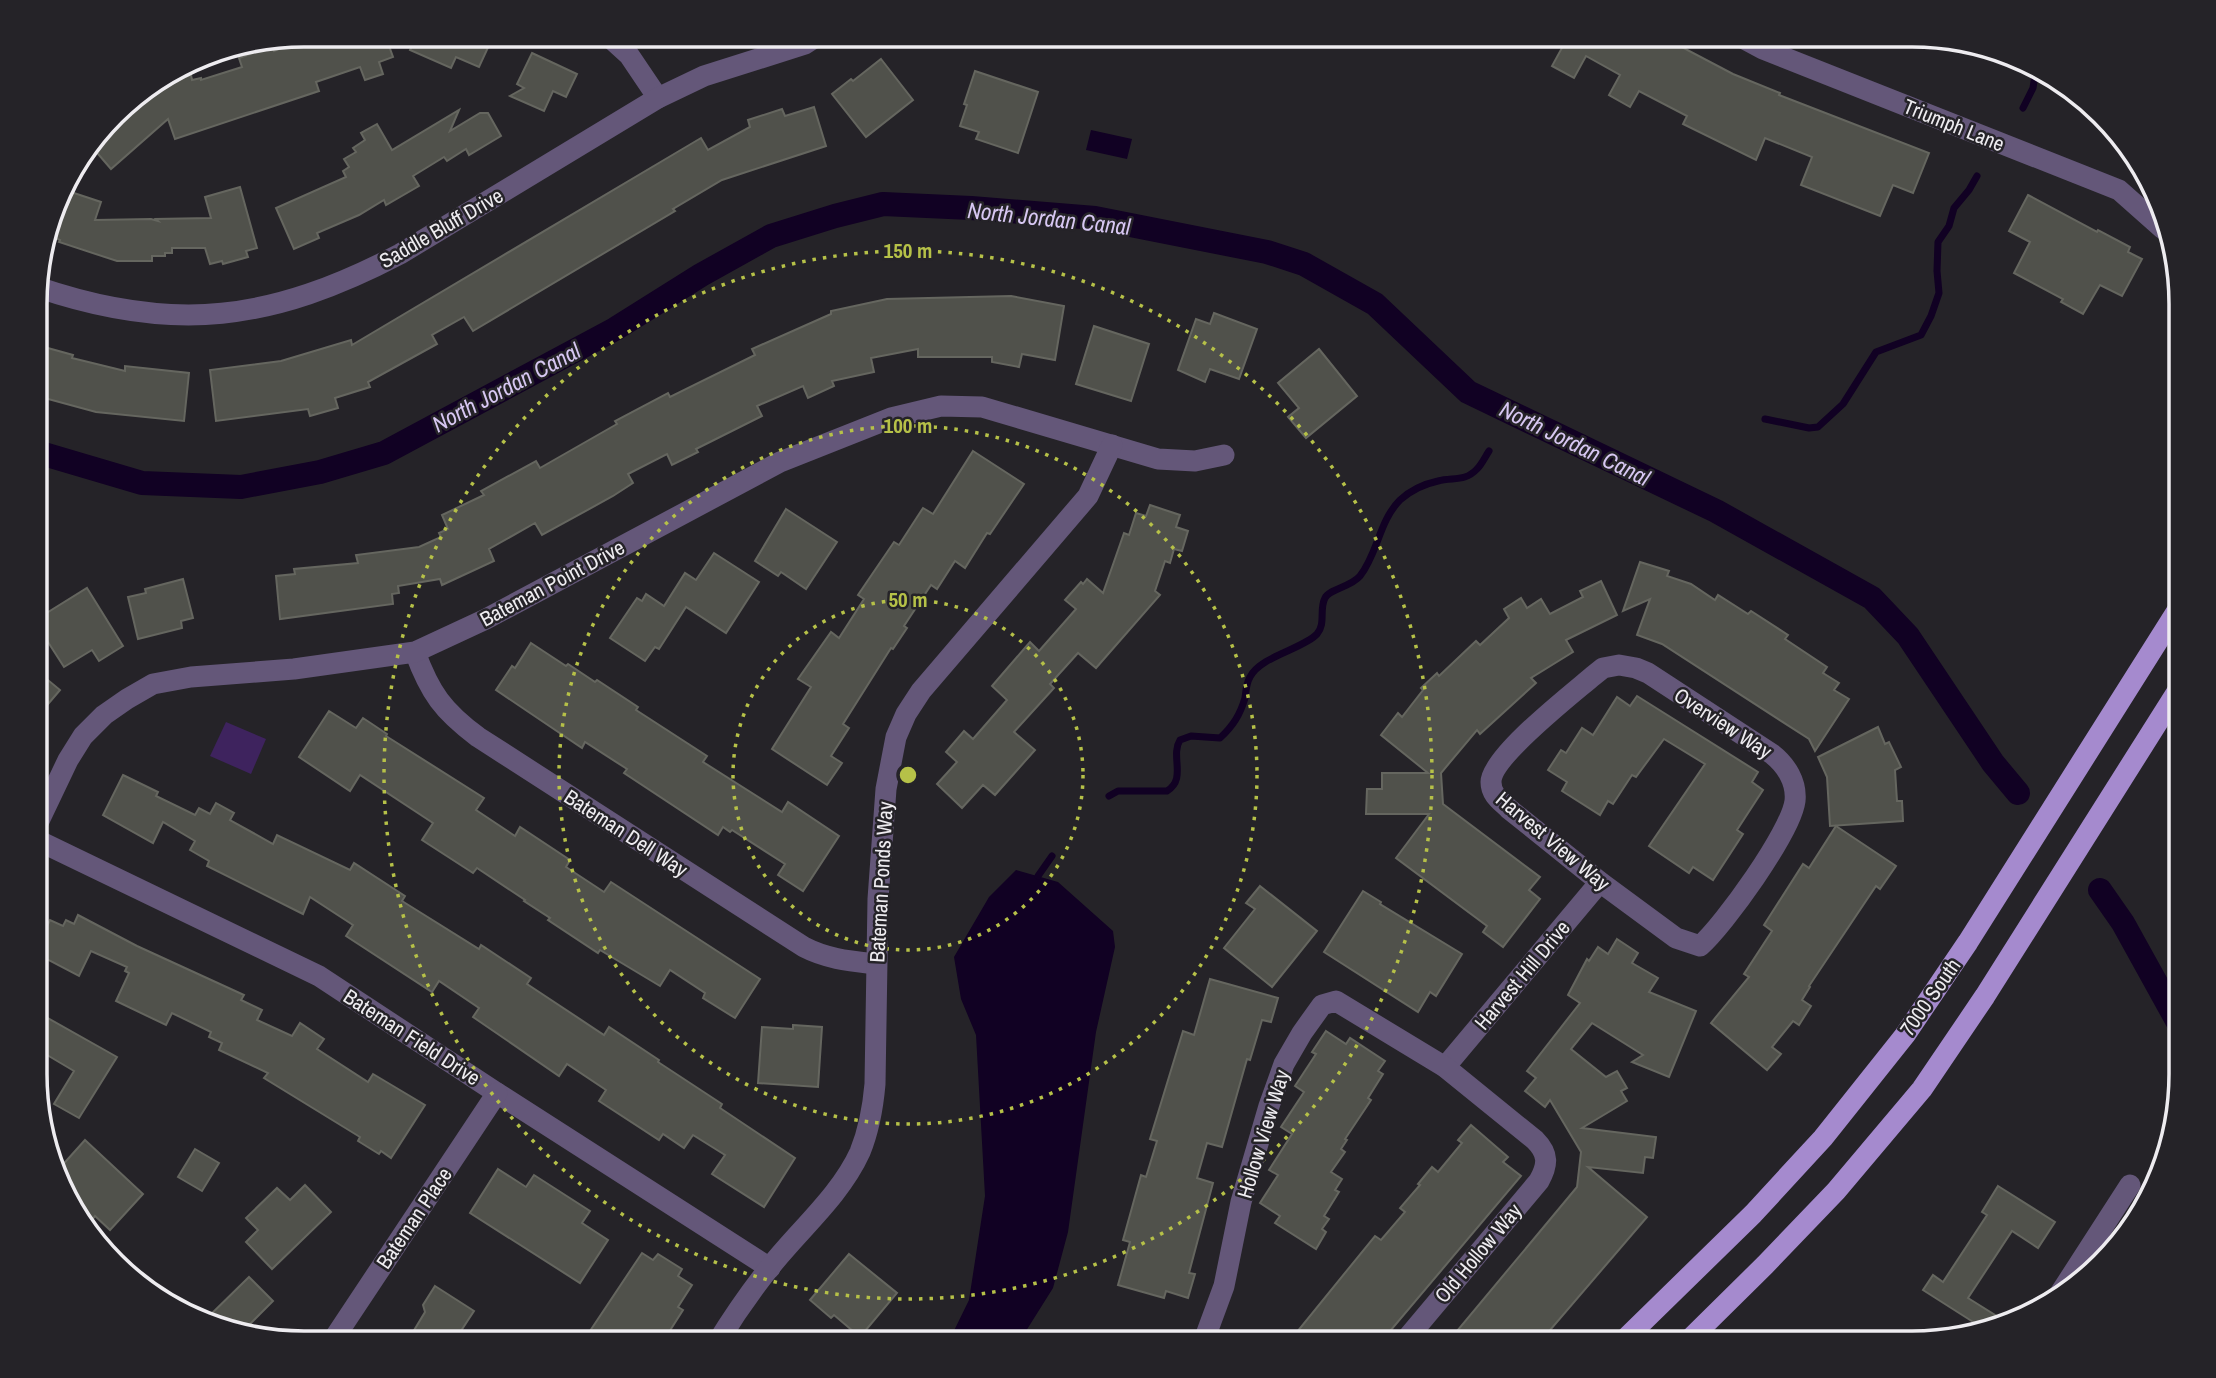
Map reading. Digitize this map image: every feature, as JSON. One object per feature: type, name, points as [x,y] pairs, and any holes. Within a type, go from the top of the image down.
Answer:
[{"type":"main road","name":"7000 South","points":[[1633,1331],[1753,1214],[1823,1138],[1905,1035],[1968,942],[2169,623]]},
{"type":"main road","points":[[1698,1331],[1827,1200],[1922,1089],[1985,996],[2169,704]]},
{"type":"street","points":[[620,47],[629,55],[658,97]]},
{"type":"street","name":"Saddle Bluff Drive","points":[[48,290],[81,302],[110,308],[165,314],[219,314],[272,306],[360,275],[400,254],[658,97],[713,73],[799,47]]},
{"type":"street","name":"Triumph Lane","points":[[1761,47],[2119,190],[2155,222]]},
{"type":"street","name":"Bateman Point Drive","points":[[47,804],[83,736],[104,715],[153,684],[191,677],[295,669],[415,652],[486,619],[780,462],[891,418],[941,406],[982,407],[1158,460],[1195,461],[1224,456]]},
{"type":"street","name":"Bateman Ponds Way","points":[[725,1331],[770,1268],[836,1189],[851,1168],[865,1137],[875,1084],[876,964],[886,789],[896,737],[906,714],[940,668],[1088,496],[1112,445]]},
{"type":"street","name":"Bateman Dell Way","points":[[415,652],[430,689],[446,710],[478,737],[804,947],[821,956],[876,964]]},
{"type":"street","name":"Harvest View Way","points":[[1619,665],[1603,668],[1592,676],[1502,758],[1491,779],[1496,797],[1600,883],[1676,938],[1700,946]]},
{"type":"street","name":"Overview Way","points":[[1619,665],[1648,673],[1772,754],[1782,762],[1794,785],[1795,798],[1787,825],[1727,918],[1700,946]]},
{"type":"street","name":"Bateman Field Drive","points":[[47,845],[319,976],[770,1268]]},
{"type":"street","name":"Harvest Hill Drive","points":[[1445,1067],[1600,883]]},
{"type":"street","name":"Hollow View Way","points":[[1207,1331],[1224,1286],[1241,1202],[1269,1105],[1284,1064],[1322,1005],[1330,1001],[1343,1003],[1445,1067],[1535,1140],[1541,1146],[1547,1161]]},
{"type":"street","name":"Bateman Place","points":[[339,1331],[496,1093]]},
{"type":"street","name":"Old Hollow Way","points":[[1413,1331],[1539,1181],[1547,1161]]},
{"type":"street","points":[[2072,1274],[2130,1185]]},
{"type":"shaded area","points":[[1091,130],[1132,139],[1127,159],[1086,150]]},
{"type":"shaded area","points":[[226,722],[266,739],[251,774],[210,756]]},
{"type":"shaded area","points":[[1016,870],[1058,882],[1113,931],[1115,947],[1096,1032],[1068,1232],[1053,1288],[1026,1331],[954,1331],[969,1300],[985,1196],[976,1035],[961,999],[954,957],[989,897]]},
{"type":"building","points":[[304,47],[389,47],[393,57],[379,62],[383,74],[365,80],[360,67],[316,82],[319,91],[175,139],[168,119],[111,169],[97,153],[122,122],[148,100],[176,82],[191,75],[192,80],[201,80],[242,67],[239,58],[257,51],[273,49],[274,51]]},
{"type":"building","points":[[411,47],[488,47],[479,67],[456,57],[451,68],[410,50]]},
{"type":"building","points":[[1562,47],[1682,47],[1733,74],[1780,93],[1779,95],[1929,153],[1913,193],[1893,185],[1880,216],[1801,185],[1812,157],[1765,138],[1756,160],[1683,124],[1687,116],[1639,91],[1630,107],[1609,95],[1620,75],[1586,56],[1574,78],[1552,66]]},
{"type":"building","points":[[532,53],[577,74],[566,97],[553,91],[544,111],[510,96],[524,88],[517,84]]},
{"type":"building","points":[[881,59],[913,100],[866,137],[832,94]]},
{"type":"building","points":[[975,71],[1038,92],[1018,153],[976,139],[979,132],[960,126]]},
{"type":"building","points":[[814,107],[826,146],[722,180],[673,209],[675,211],[473,331],[464,317],[432,335],[437,344],[368,382],[370,387],[335,398],[338,408],[310,416],[308,409],[216,421],[210,370],[281,361],[351,340],[352,345],[701,138],[708,150],[750,127],[748,120],[782,109],[785,116]]},
{"type":"building","points":[[459,110],[450,131],[480,113],[488,113],[501,136],[469,155],[466,149],[447,161],[444,157],[413,176],[419,186],[386,205],[384,200],[359,215],[317,233],[319,238],[294,249],[276,208],[346,177],[343,171],[349,167],[344,159],[356,152],[353,148],[365,140],[361,133],[377,124],[392,150]]},
{"type":"building","points":[[240,187],[257,248],[246,251],[248,257],[223,264],[222,261],[210,264],[205,248],[172,248],[172,253],[165,253],[165,256],[152,256],[152,261],[117,261],[59,242],[56,238],[73,193],[101,202],[95,220],[211,218],[205,197]]},
{"type":"building","points":[[2028,195],[2130,247],[2128,252],[2142,259],[2122,296],[2100,285],[2083,314],[2061,302],[2063,299],[2014,273],[2030,242],[2009,231]]},
{"type":"building","points":[[1011,296],[1064,306],[1055,360],[1022,354],[1019,367],[992,362],[992,357],[918,357],[918,349],[871,358],[874,372],[832,381],[834,386],[808,398],[803,386],[757,406],[762,416],[696,449],[698,452],[672,465],[667,454],[628,474],[633,483],[542,535],[535,523],[489,549],[494,561],[442,585],[440,579],[398,586],[399,593],[392,594],[393,604],[280,619],[276,576],[295,574],[294,569],[358,563],[356,555],[419,547],[441,537],[439,533],[448,529],[442,515],[484,495],[481,491],[536,461],[540,468],[617,424],[615,421],[668,393],[670,397],[755,355],[752,349],[831,314],[831,311],[887,299]]},
{"type":"building","points":[[1214,313],[1257,329],[1239,379],[1210,369],[1205,382],[1178,370],[1196,319],[1210,324]]},
{"type":"building","points":[[1094,326],[1149,344],[1131,401],[1076,384]]},
{"type":"building","points":[[47,348],[73,355],[72,358],[125,371],[125,366],[189,373],[184,421],[96,412],[47,399]]},
{"type":"building","points":[[1319,349],[1357,396],[1306,438],[1288,417],[1299,408],[1278,383]]},
{"type":"building","points":[[973,451],[1024,484],[990,534],[987,533],[965,568],[955,561],[937,589],[931,585],[904,626],[907,628],[893,649],[891,648],[843,724],[849,728],[831,756],[842,763],[827,785],[772,749],[811,687],[798,679],[831,632],[839,638],[864,599],[858,595],[894,542],[899,545],[923,508],[933,514]]},
{"type":"building","points":[[1150,505],[1180,515],[1176,527],[1188,531],[1182,551],[1174,549],[1170,563],[1165,561],[1155,591],[1160,595],[1096,668],[1078,653],[1050,684],[1054,688],[1014,732],[1035,750],[995,795],[983,785],[962,808],[937,784],[957,762],[946,752],[964,731],[973,739],[1007,700],[992,686],[1030,642],[1039,651],[1076,609],[1065,600],[1081,582],[1083,584],[1087,579],[1103,593],[1124,533],[1129,535],[1136,513],[1146,516]]},
{"type":"building","points":[[786,509],[837,542],[806,589],[781,572],[778,576],[755,561]]},
{"type":"building","points":[[714,553],[759,582],[726,633],[686,607],[659,649],[655,647],[645,661],[610,638],[637,598],[642,601],[646,594],[664,606],[685,573],[696,580]]},
{"type":"building","points":[[1640,562],[1669,571],[1667,576],[1691,584],[1715,600],[1718,595],[1748,614],[1751,611],[1788,635],[1785,639],[1827,667],[1823,673],[1839,683],[1834,690],[1849,699],[1815,751],[1809,739],[1662,644],[1637,635],[1650,599],[1623,611]]},
{"type":"building","points":[[183,579],[193,618],[181,621],[182,628],[138,639],[128,597],[146,593],[145,589]]},
{"type":"building","points":[[1601,581],[1617,615],[1566,640],[1573,652],[1531,678],[1536,683],[1480,734],[1477,730],[1441,773],[1443,804],[1540,877],[1529,890],[1540,899],[1503,947],[1483,932],[1487,926],[1396,858],[1429,814],[1366,814],[1367,789],[1382,789],[1382,773],[1428,773],[1381,735],[1398,713],[1402,717],[1423,690],[1421,688],[1437,673],[1439,676],[1476,641],[1480,645],[1509,618],[1504,609],[1521,598],[1527,608],[1541,599],[1550,614],[1583,597],[1580,591]]},
{"type":"building","points":[[87,588],[123,646],[99,661],[92,650],[64,667],[47,641],[47,613]]},
{"type":"building","points":[[531,643],[566,666],[568,664],[595,682],[597,680],[638,707],[636,710],[707,756],[703,762],[782,812],[788,802],[839,836],[803,891],[778,875],[785,864],[732,830],[730,832],[723,827],[718,835],[624,773],[627,769],[585,742],[582,748],[496,690]]},
{"type":"building","points":[[47,679],[60,690],[47,705]]},
{"type":"building","points":[[1637,696],[1758,772],[1752,782],[1763,790],[1737,830],[1743,834],[1713,880],[1693,867],[1689,873],[1649,846],[1705,764],[1664,739],[1636,777],[1632,775],[1613,804],[1608,801],[1600,815],[1562,791],[1567,782],[1548,770],[1561,750],[1566,753],[1582,728],[1593,735],[1617,697],[1630,706]]},
{"type":"building","points":[[329,711],[356,728],[363,718],[387,734],[386,736],[484,798],[476,810],[515,836],[520,827],[570,860],[566,867],[604,892],[611,882],[760,979],[735,1018],[703,998],[705,993],[670,970],[660,986],[600,950],[598,953],[477,868],[473,873],[422,840],[433,823],[360,775],[350,791],[299,757]]},
{"type":"building","points":[[1878,727],[1885,744],[1889,742],[1901,767],[1895,770],[1897,801],[1902,801],[1903,821],[1830,826],[1827,777],[1818,757]]},
{"type":"building","points":[[123,775],[158,792],[156,796],[195,815],[199,808],[210,814],[216,803],[234,813],[230,820],[273,844],[277,835],[350,870],[354,863],[405,896],[402,901],[479,949],[481,945],[531,978],[527,984],[604,1035],[609,1027],[659,1060],[658,1062],[722,1104],[720,1108],[795,1158],[764,1207],[712,1174],[725,1155],[693,1135],[684,1148],[663,1134],[659,1140],[599,1101],[606,1090],[567,1064],[559,1076],[473,1017],[479,1008],[439,981],[432,992],[346,936],[353,925],[310,897],[303,914],[207,866],[209,861],[190,850],[195,841],[163,822],[153,843],[103,815]]},
{"type":"building","points":[[1836,826],[1896,866],[1880,889],[1876,886],[1809,986],[1802,1000],[1811,1006],[1799,1025],[1793,1021],[1772,1047],[1781,1054],[1767,1070],[1711,1023],[1749,977],[1744,974],[1772,931],[1764,925],[1803,864],[1809,868]]},
{"type":"building","points":[[1260,886],[1317,931],[1272,987],[1224,948],[1255,909],[1246,903]]},
{"type":"building","points":[[1363,891],[1462,954],[1436,996],[1430,992],[1418,1012],[1324,952]]},
{"type":"building","points":[[78,915],[137,946],[244,995],[241,1000],[262,1010],[257,1020],[292,1036],[300,1023],[324,1039],[317,1049],[368,1082],[373,1074],[425,1105],[391,1158],[381,1151],[379,1154],[358,1141],[360,1137],[264,1078],[268,1073],[219,1050],[222,1043],[209,1037],[211,1032],[172,1013],[166,1025],[116,1001],[129,973],[125,971],[127,967],[91,951],[79,976],[47,959],[47,926],[50,920],[63,926],[66,920],[74,924]]},
{"type":"building","points":[[1617,939],[1638,953],[1632,963],[1658,978],[1649,992],[1696,1011],[1669,1077],[1632,1062],[1643,1055],[1592,1023],[1571,1049],[1606,1077],[1617,1071],[1627,1088],[1621,1091],[1627,1101],[1582,1128],[1656,1137],[1653,1158],[1645,1157],[1643,1173],[1588,1167],[1647,1217],[1549,1331],[1457,1331],[1577,1187],[1581,1152],[1550,1100],[1545,1107],[1525,1091],[1536,1078],[1527,1071],[1580,1003],[1568,995],[1587,959],[1589,961],[1598,947],[1608,954]]},
{"type":"building","points":[[1210,979],[1278,998],[1271,1022],[1262,1020],[1250,1060],[1247,1059],[1222,1147],[1207,1143],[1197,1178],[1213,1183],[1189,1273],[1195,1274],[1188,1298],[1166,1291],[1164,1298],[1118,1285],[1130,1242],[1123,1240],[1141,1175],[1146,1177],[1157,1141],[1150,1139],[1183,1031],[1194,1035]]},
{"type":"building","points":[[47,1018],[117,1057],[79,1118],[54,1104],[74,1071],[47,1055]]},
{"type":"building","points":[[793,1025],[822,1027],[818,1087],[758,1083],[762,1027],[793,1029]]},
{"type":"building","points":[[1326,1031],[1346,1044],[1350,1038],[1385,1061],[1378,1071],[1383,1074],[1368,1098],[1371,1100],[1345,1139],[1347,1140],[1341,1149],[1345,1152],[1331,1172],[1342,1179],[1335,1190],[1339,1192],[1324,1216],[1329,1219],[1322,1229],[1326,1232],[1316,1249],[1275,1223],[1280,1216],[1260,1203],[1278,1175],[1269,1170],[1292,1134],[1281,1127],[1304,1092],[1295,1086],[1316,1054],[1312,1052]]},
{"type":"building","points":[[1471,1125],[1508,1157],[1503,1162],[1521,1176],[1390,1331],[1298,1331],[1375,1236],[1381,1240],[1405,1212],[1400,1208],[1432,1167],[1438,1172],[1462,1143],[1458,1140]]},
{"type":"building","points":[[85,1140],[143,1194],[110,1230],[95,1216],[93,1219],[64,1164]]},
{"type":"building","points":[[195,1149],[219,1163],[202,1191],[178,1177]]},
{"type":"building","points":[[498,1169],[526,1187],[534,1175],[590,1211],[582,1223],[608,1240],[580,1283],[470,1213]]},
{"type":"building","points":[[305,1185],[331,1212],[272,1269],[246,1242],[258,1230],[246,1218],[277,1188],[290,1200]]},
{"type":"building","points":[[1998,1186],[2055,1222],[2038,1248],[2012,1231],[1968,1298],[1997,1316],[1975,1323],[1923,1290],[1933,1275],[1943,1282],[1987,1215],[1982,1212]]},
{"type":"building","points":[[642,1253],[653,1260],[658,1254],[682,1269],[678,1276],[692,1285],[678,1307],[683,1310],[670,1331],[590,1331]]},
{"type":"building","points":[[849,1254],[897,1293],[865,1331],[853,1331],[834,1315],[831,1318],[810,1300]]},
{"type":"building","points":[[249,1277],[273,1301],[249,1325],[212,1313]]},
{"type":"building","points":[[435,1286],[474,1311],[461,1331],[414,1331],[425,1312],[423,1305]]},
{"type":"waterway","points":[[2023,108],[2034,79]]},
{"type":"waterway","points":[[1765,419],[1809,428],[1818,427],[1843,404],[1876,352],[1921,335],[1939,293],[1938,242],[1949,226],[1954,208],[1977,176]]},
{"type":"waterway","name":"North Jordan Canal","points":[[47,455],[142,483],[241,487],[320,472],[384,453],[615,329],[701,275],[771,236],[883,204],[1095,218],[1267,252],[1304,264],[1375,304],[1468,392],[1716,511],[1872,598],[1908,636],[1993,763],[2018,793]]},
{"type":"waterway","points":[[1109,796],[1118,791],[1167,791],[1173,786],[1177,774],[1177,746],[1180,740],[1191,736],[1220,738],[1238,715],[1248,682],[1255,670],[1317,634],[1321,626],[1325,598],[1360,576],[1387,518],[1400,500],[1413,490],[1428,484],[1468,476],[1479,467],[1489,451]]},
{"type":"waterway","points":[[1038,876],[1052,856]]},
{"type":"waterway","name":"North Jordan Canal","points":[[2100,890],[2123,923],[2169,1006]]}]
